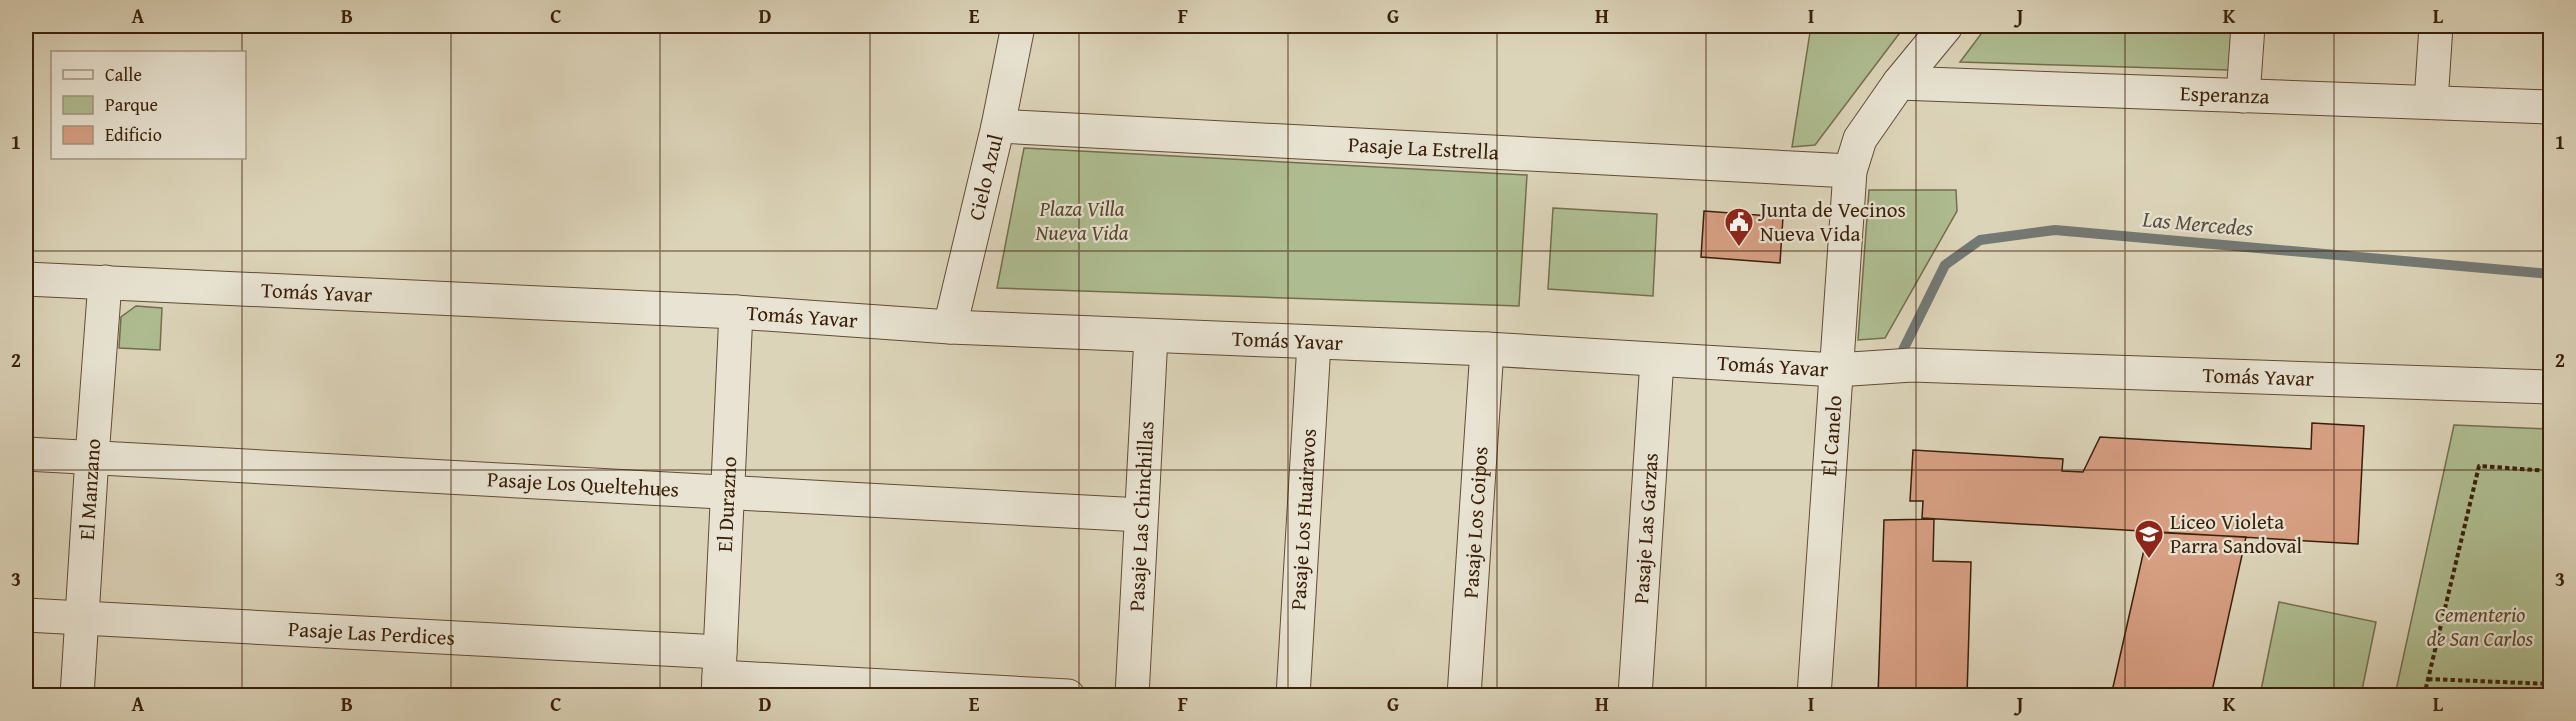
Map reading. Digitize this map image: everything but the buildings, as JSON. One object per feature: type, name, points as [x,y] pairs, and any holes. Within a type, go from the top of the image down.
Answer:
[{"type":"street","name":"Cielo Azul","points":[[950,327],[998,126],[1018,26]]},
{"type":"street","name":"El Canelo","points":[[1814,696],[1850,171],[1860,139],[1899,84],[1946,26]]},
{"type":"street","points":[[2243,96],[2248,26]]},
{"type":"street","points":[[2431,102],[2436,26]]},
{"type":"street","name":"Esperanza","points":[[1899,84],[2550,107]]},
{"type":"street","name":"Pasaje La Estrella","points":[[998,126],[1850,171]]},
{"type":"street","name":"Tomás Yavar","points":[[26,279],[736,312],[950,327],[1487,350],[1836,370],[1912,365],[2550,387]]},
{"type":"street","name":"El Manzano","points":[[77,696],[105,282]]},
{"type":"street","name":"El Durazno","points":[[719,675],[736,312]]},
{"type":"street","name":"Pasaje Las Chinchillas","points":[[1132,696],[1151,336]]},
{"type":"street","name":"Pasaje Los Huairavos","points":[[1293,696],[1314,343]]},
{"type":"street","name":"Pasaje Los Coipos","points":[[1464,696],[1487,350]]},
{"type":"street","name":"Pasaje Las Garzas","points":[[1635,696],[1657,360]]},
{"type":"street","name":"Pasaje Los Queltehues","points":[[26,454],[1141,515]]},
{"type":"street","name":"Pasaje Las Perdices","points":[[26,615],[719,675],[1068,696]]},
{"type":"path","points":[[2424,696],[2479,466],[2550,471]]},
{"type":"path","points":[[2428,679],[2550,684]]},
{"type":"green space","points":[[1811,26],[1905,26],[1815,145],[1792,147]]},
{"type":"green space","points":[[1987,26],[2232,26],[2229,70],[1960,62]]},
{"type":"green space","name":"Plaza Villa Nueva Vida","points":[[1024,148],[1527,175],[1519,306],[997,288]]},
{"type":"green space","points":[[1869,190],[1956,190],[1957,211],[1885,338],[1858,340]]},
{"type":"green space","points":[[1553,208],[1657,214],[1653,296],[1548,289]]},
{"type":"green space","points":[[136,306],[162,308],[160,350],[119,348],[121,317]]},
{"type":"green space","name":"Cementerio de San Carlos","points":[[2454,425],[2550,429],[2550,695],[2395,695]]},
{"type":"green space","points":[[2279,602],[2376,622],[2361,695],[2260,695]]},
{"type":"waterway","name":"Las Mercedes","points":[[1903,350],[1945,265],[1980,240],[2055,230],[2550,274]]},
{"type":"place","name":"Junta de Vecinos Nueva Vida","points":[[1739,248]]},
{"type":"place","name":"Liceo Violeta Parra Sandoval","points":[[2149,560]]}]
